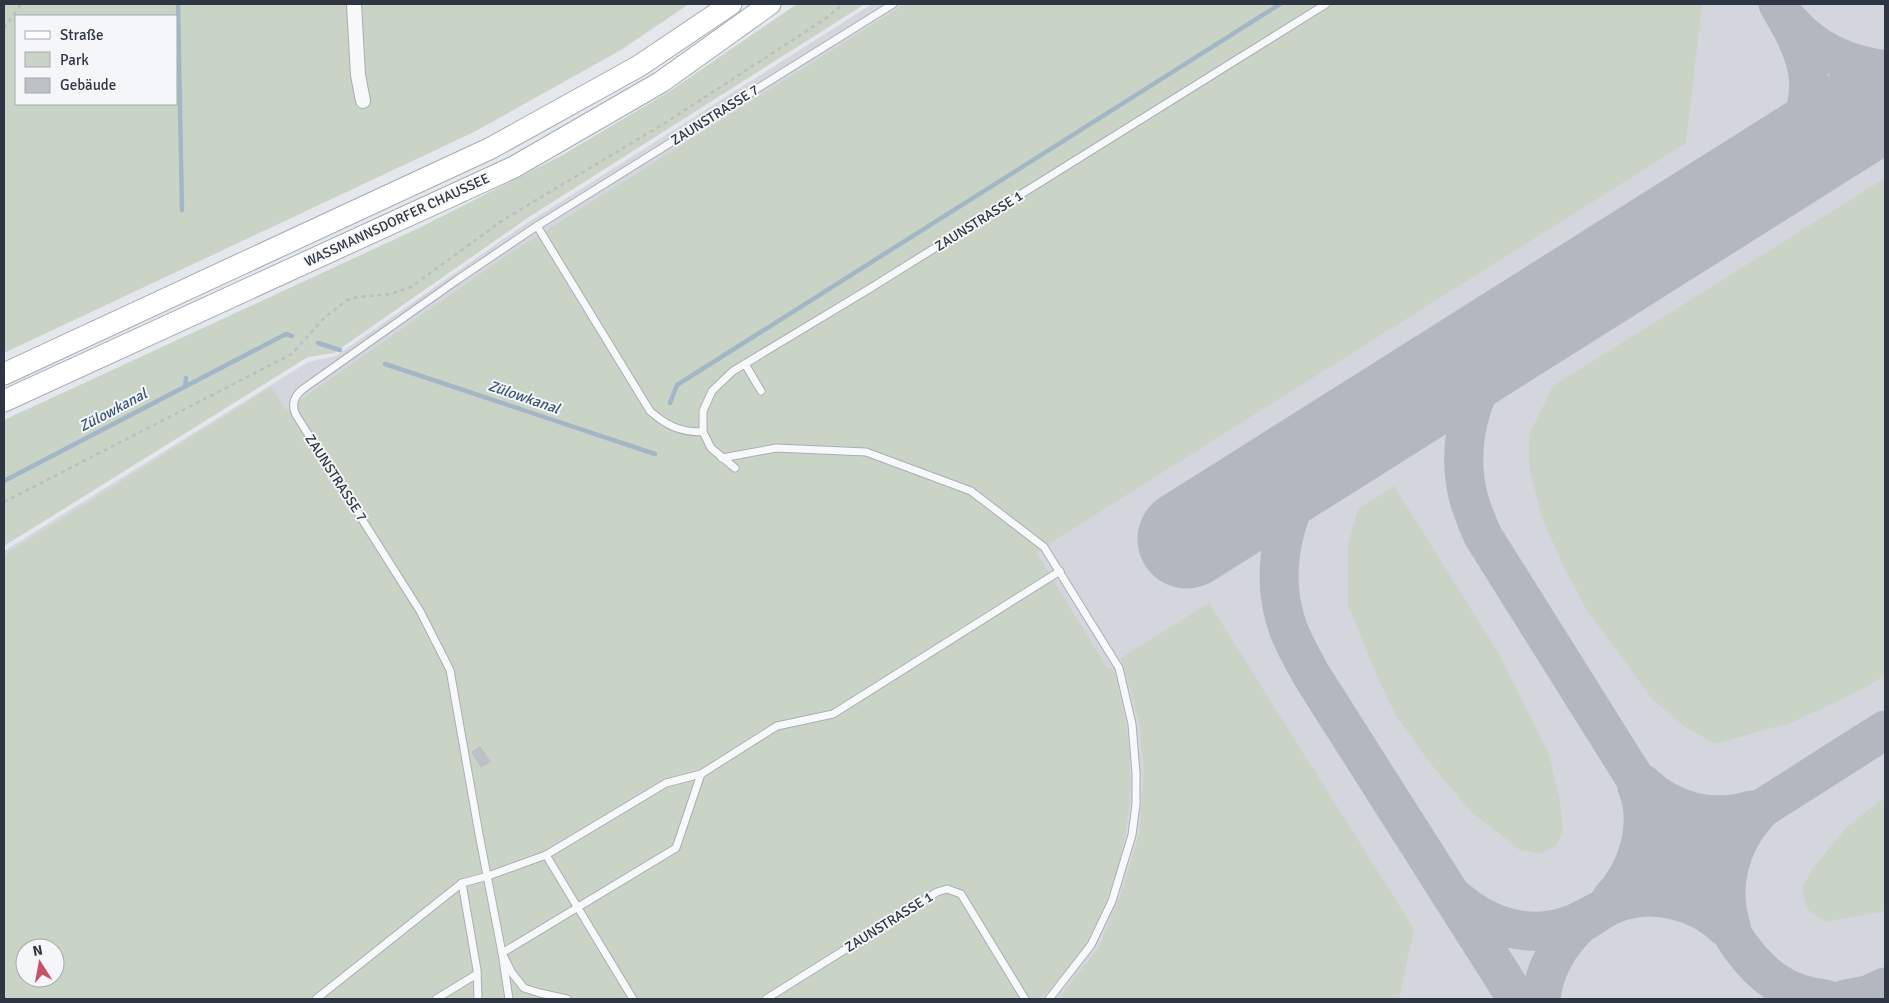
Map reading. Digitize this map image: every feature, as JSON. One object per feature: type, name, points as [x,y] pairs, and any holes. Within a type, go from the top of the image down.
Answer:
[{"type":"main road","name":"WASSMANNSDORFER CHAUSSEE","points":[[4,374],[491,148],[639,66],[731,4]]},
{"type":"main road","name":"WASSMANNSDORFER CHAUSSEE","points":[[4,401],[514,167],[661,82],[770,4]]},
{"type":"street","points":[[354,4],[358,75],[363,101]]},
{"type":"lane","name":"ZAUNSTRASSE 7","points":[[488,876],[478,834],[450,670],[420,611],[296,415],[293,409],[293,402],[299,392],[311,383],[537,226],[893,4]]},
{"type":"lane","name":"ZAUNSTRASSE 1","points":[[703,432],[703,411],[712,391],[734,371],[870,290],[1326,4]]},
{"type":"lane","points":[[537,226],[650,411],[660,420],[684,432],[703,432],[711,448],[735,468]]},
{"type":"lane","points":[[745,364],[761,391]]},
{"type":"lane","points":[[722,458],[776,448],[866,452],[971,491],[1044,547],[1119,668],[1132,724],[1136,773],[1132,835],[1112,901],[1092,945],[1049,999]]},
{"type":"lane","points":[[316,999],[462,883],[488,876],[546,855],[666,783],[702,774],[777,726],[833,714],[1060,571]]},
{"type":"lane","points":[[502,953],[676,848],[702,774]]},
{"type":"lane","points":[[546,855],[633,999]]},
{"type":"lane","points":[[488,876],[509,999]]},
{"type":"lane","points":[[462,883],[477,974],[478,999]]},
{"type":"lane","name":"ZAUNSTRASSE 1","points":[[766,999],[937,892],[947,889],[961,894],[1025,999]]},
{"type":"lane","points":[[502,953],[512,973],[524,988],[567,999]]},
{"type":"lane","points":[[436,999],[477,974]]},
{"type":"path","points":[[4,28],[20,4]]},
{"type":"path","points":[[4,502],[292,354],[323,319],[347,300],[358,296],[391,294],[410,287],[503,220],[665,123],[826,20],[843,4]]},
{"type":"shaded area","points":[[872,4],[1885,4],[1885,999],[4,999],[4,551],[308,362],[336,356],[518,229]]},
{"type":"green space","points":[[4,4],[689,4],[621,50],[474,132],[4,353]]},
{"type":"green space","points":[[797,4],[865,4],[529,217],[334,353],[308,357],[4,546],[4,420],[417,229],[559,157],[667,93]]},
{"type":"green space","points":[[905,4],[1702,4],[1686,143],[1036,552],[1108,669],[1113,668],[1128,738],[1130,773],[1129,808],[1124,843],[1115,877],[1102,910],[1082,950],[1041,999],[4,999],[4,555],[271,387],[286,410],[503,258]]},
{"type":"green space","points":[[1885,178],[1885,675],[1863,689],[1793,722],[1715,744],[1685,727],[1652,699],[1585,607],[1564,567],[1542,518],[1529,466],[1529,435],[1553,386]]},
{"type":"green space","points":[[1394,486],[1499,654],[1549,754],[1560,801],[1563,832],[1556,846],[1539,854],[1520,850],[1470,811],[1426,758],[1395,714],[1376,674],[1348,605],[1348,544],[1358,509]]},
{"type":"green space","points":[[1209,603],[1414,929],[1399,999],[1058,999],[1099,947],[1122,891],[1139,834],[1144,771],[1139,722],[1121,658]]},
{"type":"green space","points":[[1885,797],[1885,911],[1825,922],[1807,909],[1802,889],[1812,869],[1847,827]]},
{"type":"building","points":[[480,746],[491,762],[481,768],[471,752]]},
{"type":"waterway","points":[[178,4],[182,210]]},
{"type":"waterway","points":[[670,403],[677,385],[1280,4]]},
{"type":"waterway","name":"Zülowkanal","points":[[4,481],[286,334],[292,336]]},
{"type":"waterway","name":"Zülowkanal","points":[[318,343],[340,350]]},
{"type":"waterway","name":"Zülowkanal","points":[[385,364],[655,454]]},
{"type":"waterway","name":"Zülowkanal","points":[[185,387],[186,378]]},
{"type":"taxiway","points":[[1771,171],[1791,144],[1802,121],[1809,86],[1803,54],[1778,4]]},
{"type":"taxiway","points":[[1791,23],[1811,42],[1834,56],[1858,65],[1885,70]]},
{"type":"taxiway","points":[[1529,324],[1496,359],[1474,401],[1468,424],[1464,448],[1464,472],[1468,496],[1483,536],[1748,957],[1776,982],[1798,993],[1825,999]]},
{"type":"taxiway","points":[[1346,438],[1314,470],[1301,490],[1291,512],[1280,558],[1279,582],[1282,606],[1288,628],[1312,676],[1517,999]]},
{"type":"taxiway","points":[[1541,999],[1545,978],[1553,958],[1565,940],[1580,924],[1885,730]]},
{"type":"taxiway","points":[[1643,784],[1667,802],[1694,812],[1723,815],[1752,810]]},
{"type":"taxiway","points":[[1611,899],[1629,875],[1640,846],[1643,816],[1637,787]]},
{"type":"taxiway","points":[[1731,926],[1726,896],[1729,867],[1739,839],[1757,814]]},
{"type":"taxiway","points":[[1456,899],[1469,909],[1496,924],[1526,931],[1558,929],[1573,924],[1616,903],[1635,898],[1649,897],[1676,900],[1690,905],[1715,918],[1725,927]]},
{"type":"taxiway","points":[[1846,999],[1868,995],[1885,987]]},
{"type":"runway","points":[[1187,539],[1885,99]]}]
